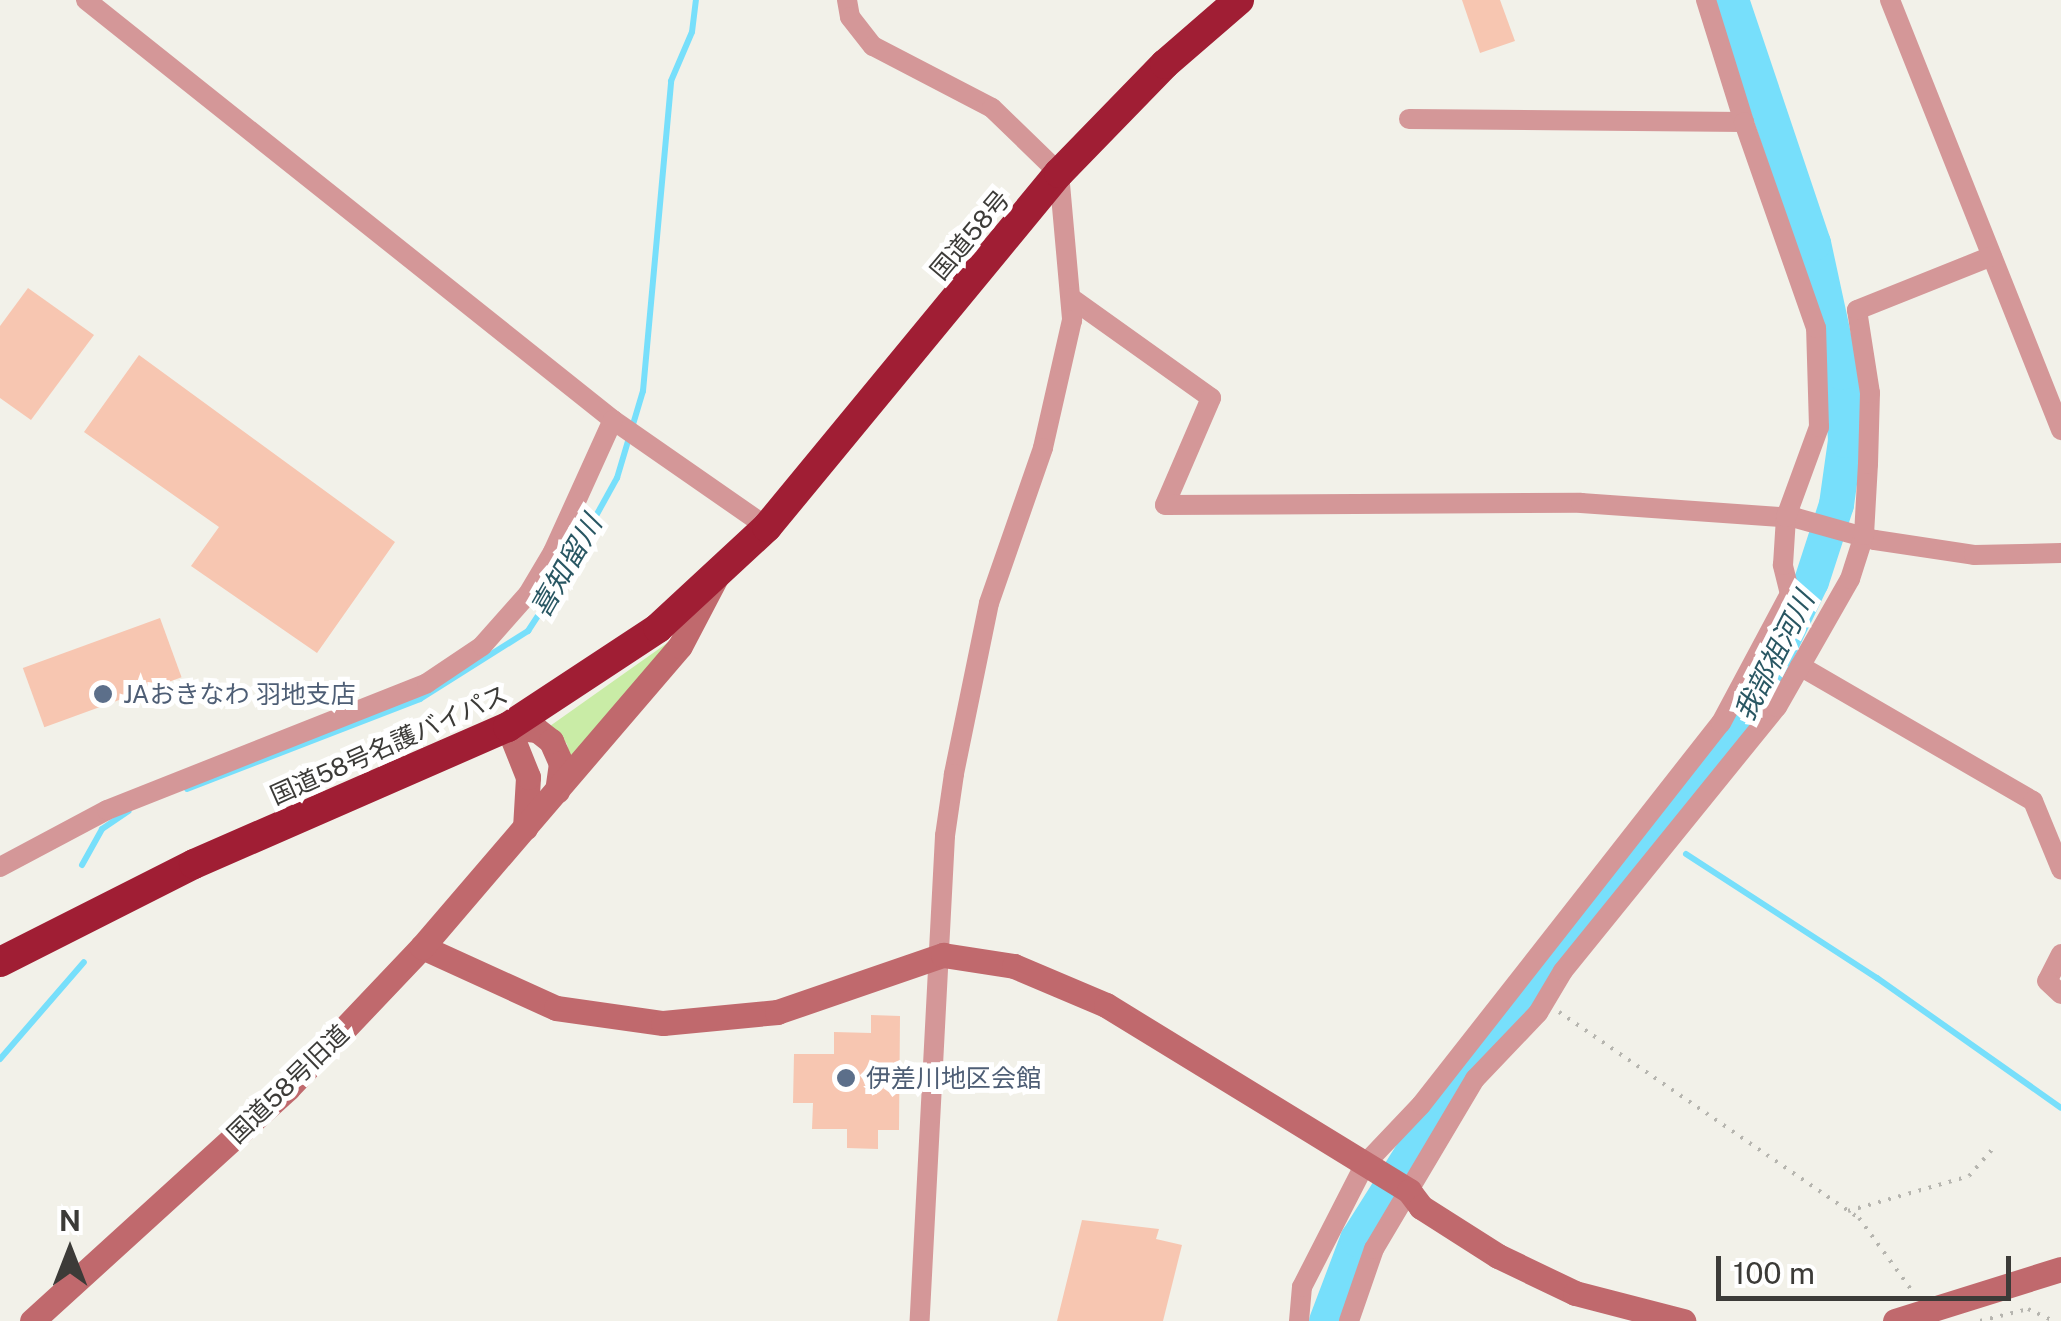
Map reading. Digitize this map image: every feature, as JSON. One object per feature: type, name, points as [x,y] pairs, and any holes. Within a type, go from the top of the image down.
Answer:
[{"type":"highway","name":"国道58号","points":[[767,527],[1059,174],[1165,64],[1239,0]]},
{"type":"highway","name":"国道58号名護バイパス","points":[[0,962],[178,872],[508,727],[604,669],[716,576],[767,527]]},
{"type":"street","points":[[86,0],[617,423],[767,527]]},
{"type":"street","points":[[848,0],[850,18],[873,46],[992,108],[1059,174],[1071,298],[1062,378],[990,604],[954,774],[945,836],[943,955],[920,1321]]},
{"type":"street","points":[[1299,1321],[1302,1287],[1370,1167],[1722,723],[1790,594],[1783,565],[1791,518],[1820,427],[1816,328],[1706,0]]},
{"type":"street","points":[[1890,0],[2061,430]]},
{"type":"street","points":[[1409,119],[1744,122]]},
{"type":"street","points":[[1349,1321],[1374,1249],[1476,1078],[1544,1002],[1688,824],[1800,666],[1850,579],[1860,533],[1870,393],[1856,310],[1992,256]]},
{"type":"street","points":[[1071,298],[1211,398],[1165,506],[1581,504],[1791,518],[1974,554],[2061,553]]},
{"type":"street","points":[[0,867],[106,810],[427,683],[482,646],[528,594],[554,552],[617,423]]},
{"type":"street","name":"国道58号旧道","points":[[32,1321],[288,1088],[422,947],[680,646],[716,576]]},
{"type":"street","points":[[1800,666],[2033,801],[2061,869]]},
{"type":"street","points":[[525,828],[528,777],[508,727],[537,730],[552,742],[561,763],[556,792]]},
{"type":"street","points":[[422,947],[556,1008],[663,1023],[777,1012],[943,955],[1045,975],[1106,1005],[1370,1167],[1407,1190],[1421,1207],[1498,1256],[1575,1293],[1683,1321]]},
{"type":"street","points":[[2061,954],[2047,981],[2061,994]]},
{"type":"street","points":[[1912,1318],[2061,1268]]},
{"type":"path","points":[[1544,1002],[1848,1211],[1912,1318]]},
{"type":"path","points":[[1848,1211],[1969,1176],[1993,1148]]},
{"type":"path","points":[[1980,1321],[2028,1309],[2054,1321]]},
{"type":"green space","points":[[670,641],[571,768],[567,744],[550,726]]},
{"type":"building","points":[[1462,0],[1500,0],[1515,41],[1480,53]]},
{"type":"building","points":[[28,288],[94,335],[31,420],[0,398],[0,326]]},
{"type":"building","points":[[139,355],[395,542],[317,653],[191,566],[219,527],[84,432]]},
{"type":"building","points":[[160,618],[182,677],[44,727],[23,668]]},
{"type":"building","name":"伊差川地区会館","points":[[871,1015],[900,1016],[899,1130],[878,1130],[878,1149],[847,1148],[847,1129],[812,1129],[813,1103],[793,1103],[794,1054],[834,1054],[834,1032],[871,1033]]},
{"type":"building","points":[[1082,1220],[1159,1229],[1156,1239],[1182,1245],[1163,1321],[1057,1321]]},
{"type":"waterway","name":"喜知留川","points":[[187,789],[420,699],[528,631],[556,588],[617,478],[643,391],[671,81],[692,32],[696,0]]},
{"type":"waterway","name":"我部祖河川","points":[[1326,1321],[1357,1239],[1450,1092],[1744,720],[1811,581],[1836,504],[1845,440],[1841,372],[1813,243],[1731,0]]},
{"type":"waterway","name":"喜知留川","points":[[82,865],[102,829],[129,811]]},
{"type":"waterway","points":[[1686,854],[1877,978],[2061,1108]]},
{"type":"waterway","name":"喜知留川","points":[[0,1059],[84,962]]},
{"type":"place","name":"JAおきなわ 羽地支店","points":[[103,694]]},
{"type":"place","name":"伊差川地区会館","points":[[846,1078]]}]
